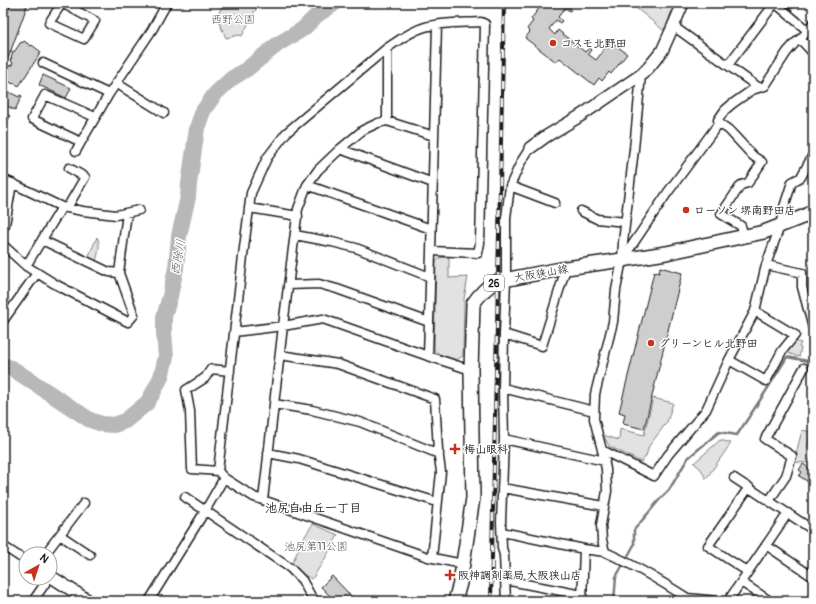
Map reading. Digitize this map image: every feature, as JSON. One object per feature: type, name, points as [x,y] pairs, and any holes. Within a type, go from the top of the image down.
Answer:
[{"type":"main road","name":"大阪狭山線","points":[[455,601],[466,552],[473,498],[471,370],[473,304],[477,297],[494,282],[566,268],[666,253],[764,232],[805,216],[813,211]]},
{"type":"street","points":[[62,3],[95,21],[84,39],[49,23],[62,3]]},
{"type":"street","points":[[76,151],[109,94],[152,30],[167,3]]},
{"type":"street","points":[[506,601],[501,522],[504,439],[503,388],[506,218],[510,186],[521,162],[530,148],[545,136],[580,116],[640,75],[649,67],[662,51],[682,3]]},
{"type":"street","points":[[728,65],[775,3],[808,31]]},
{"type":"street","points":[[218,472],[251,193],[267,158],[286,133],[387,48],[404,36],[424,27],[481,22],[485,24],[480,235],[478,253],[431,252]]},
{"type":"street","points":[[622,260],[668,192],[719,123],[718,120],[725,110],[752,90],[764,86],[787,52],[808,31],[813,23]]},
{"type":"street","points":[[428,356],[437,25]]},
{"type":"street","points":[[673,26],[758,87]]},
{"type":"street","points":[[800,39],[813,53]]},
{"type":"street","points":[[387,48],[387,121]]},
{"type":"street","points":[[43,63],[109,94]]},
{"type":"street","points":[[605,552],[602,540],[601,525],[607,491],[606,469],[594,419],[595,394],[613,322],[616,290],[622,260],[640,75]]},
{"type":"street","points":[[116,83],[164,113]]},
{"type":"street","points":[[81,142],[32,120],[45,95],[95,117]]},
{"type":"street","points":[[263,500],[298,209],[307,185],[318,170],[340,148],[363,130],[378,123],[387,121],[434,136]]},
{"type":"street","points":[[719,123],[729,130],[753,156],[762,162],[748,183],[741,185],[721,214],[741,226],[744,236]]},
{"type":"street","points":[[340,148],[432,183]]},
{"type":"street","points":[[602,450],[654,476],[668,455],[706,410],[729,360],[755,312],[766,265],[780,226],[792,182],[801,177],[813,155]]},
{"type":"street","points":[[26,266],[85,177],[69,168]]},
{"type":"street","points":[[3,179],[64,208],[116,215],[139,210]]},
{"type":"street","points":[[5,225],[12,183]]},
{"type":"street","points":[[307,185],[431,230]]},
{"type":"street","points":[[510,186],[555,203]]},
{"type":"street","points":[[249,208],[298,216]]},
{"type":"street","points":[[581,211],[597,219],[625,222]]},
{"type":"street","points":[[3,245],[26,266],[37,273],[128,322],[134,315],[119,273],[127,213]]},
{"type":"street","points":[[295,235],[356,248],[430,277]]},
{"type":"street","points":[[42,240],[109,272],[119,273]]},
{"type":"street","points":[[766,265],[802,273],[802,286],[813,328]]},
{"type":"street","points":[[504,334],[542,346],[566,268]]},
{"type":"street","points":[[4,319],[37,273]]},
{"type":"street","points":[[288,285],[318,284],[337,289],[429,322]]},
{"type":"street","points":[[729,360],[766,381],[782,351],[795,335],[755,312]]},
{"type":"street","points":[[234,332],[323,320],[471,370]]},
{"type":"street","points":[[280,355],[338,364],[435,399],[441,472],[432,558]]},
{"type":"street","points":[[769,501],[786,476],[792,456],[765,439],[804,368]]},
{"type":"street","points":[[230,371],[211,369],[205,378],[186,390],[190,411],[192,469],[218,472],[224,478],[254,497],[432,558],[463,564]]},
{"type":"street","points":[[503,388],[594,411]]},
{"type":"street","points":[[274,404],[312,410],[360,422],[439,454]]},
{"type":"street","points":[[504,439],[605,462]]},
{"type":"street","points":[[268,453],[299,459],[437,502]]},
{"type":"street","points":[[149,601],[224,478]]},
{"type":"street","points":[[734,478],[813,530]]},
{"type":"street","points":[[748,487],[708,546],[748,572]]},
{"type":"street","points":[[502,488],[604,506]]},
{"type":"street","points":[[185,497],[290,568],[302,580],[315,601]]},
{"type":"street","points":[[51,546],[84,503]]},
{"type":"street","points":[[728,601],[788,513]]},
{"type":"street","points":[[502,532],[605,552],[620,558],[689,599],[718,601]]},
{"type":"street","points":[[60,535],[90,555]]},
{"type":"street","points":[[766,545],[813,577]]},
{"type":"street","points":[[3,546],[18,556]]},
{"type":"street","points":[[505,580],[582,598],[584,549]]},
{"type":"street","points":[[58,581],[89,601]]},
{"type":"street","points":[[741,582],[770,601]]},
{"type":"street","points":[[33,601],[43,586]]},
{"type":"green space","name":"西野公園","points":[[223,3],[259,3],[242,36],[239,35],[226,38],[217,18]]},
{"type":"green space","points":[[630,3],[674,3],[667,25],[663,30]]},
{"type":"green space","points":[[97,237],[99,246],[96,261],[88,258]]},
{"type":"green space","points":[[449,257],[449,278],[468,277],[464,299],[463,356],[456,360],[439,354],[434,350],[436,262],[439,258]]},
{"type":"green space","points":[[795,341],[801,343],[799,347],[801,348],[799,357],[785,352]]},
{"type":"green space","points":[[653,398],[673,403],[667,422],[649,446],[646,456],[641,462],[609,446],[603,435],[619,440],[620,429],[644,435]]},
{"type":"green space","points":[[802,430],[811,432],[807,449],[813,451],[813,454],[808,463],[794,462]]},
{"type":"green space","points":[[720,440],[731,443],[706,479],[701,469],[694,463]]},
{"type":"green space","name":"池尻第11公園","points":[[313,524],[338,535],[312,579],[290,568],[303,539]]},
{"type":"building","points":[[11,3],[20,3],[27,6],[3,72],[3,24]]},
{"type":"building","name":"コスモ北野田","points":[[543,3],[569,3],[567,6],[571,9],[570,11],[565,8],[558,17],[562,21],[560,23],[556,20],[549,29],[555,35],[558,30],[585,52],[589,48],[591,50],[588,54],[596,60],[604,50],[601,47],[602,45],[606,48],[611,41],[627,54],[611,74],[609,72],[602,81],[599,78],[594,85],[560,58],[556,62],[525,38],[530,32],[527,29],[533,21],[531,19]]},
{"type":"building","points":[[779,3],[799,3],[789,11]]},
{"type":"building","points":[[24,41],[41,52],[19,86],[4,78],[7,70],[4,68],[5,66],[8,68],[13,63],[10,60],[13,54],[10,52],[11,50],[14,52],[21,42],[22,43]]},
{"type":"building","points":[[43,75],[71,88],[66,98],[39,85]]},
{"type":"building","points":[[3,89],[19,97],[20,95],[22,96],[15,110],[3,104]]},
{"type":"building","points":[[3,113],[10,116],[6,125],[3,124]]},
{"type":"building","name":"グリーンヒル北野田","points":[[660,267],[682,273],[644,429],[623,424],[625,414],[619,412],[654,272],[659,273]]},
{"type":"building","points":[[803,464],[813,471],[813,485],[799,476],[802,472],[799,470]]},
{"type":"building","points":[[332,576],[356,601],[335,601],[321,587]]},
{"type":"waterway","name":"西除川","points":[[3,365],[13,369],[90,420],[102,424],[114,425],[125,421],[147,403],[161,377],[166,357],[164,317],[176,268],[179,236],[188,197],[197,128],[203,111],[215,94],[231,79],[247,69],[278,44],[303,29],[317,15],[335,3]]},
{"type":"waterway","points":[[614,601],[616,577],[634,545],[634,530],[669,490],[688,458],[719,432],[737,435],[787,357],[813,362]]},
{"type":"railway","points":[[491,601],[504,3]]},
{"type":"place","name":"コスモ北野田","points":[[553,43]]},
{"type":"place","name":"ローソン 堺南野田店","points":[[686,210]]},
{"type":"place","name":"グリーンヒル北野田","points":[[651,343]]},
{"type":"place","name":"梅山眼科","points":[[455,449]]},
{"type":"place","name":"阪神調剤薬局 大阪狭山店","points":[[450,575]]},
{"type":"district","name":"池尻自由丘一丁目","points":[[313,508]]}]
